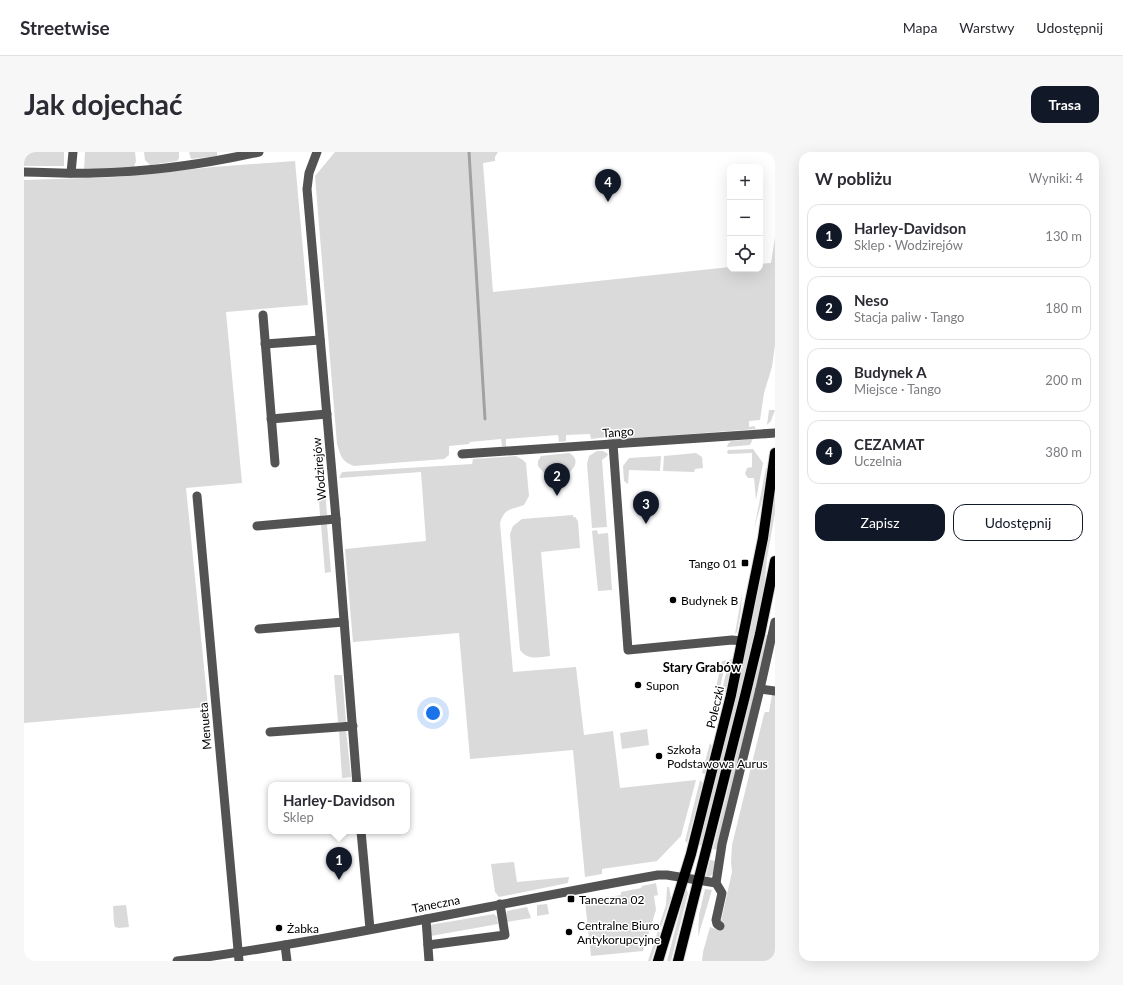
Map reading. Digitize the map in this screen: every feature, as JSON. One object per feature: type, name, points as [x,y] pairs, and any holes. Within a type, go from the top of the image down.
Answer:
[{"type":"main road","name":"Poleczki","points":[[658,961],[691,854],[726,716],[763,538],[775,453]]},
{"type":"main road","points":[[678,961],[762,626],[775,561]]},
{"type":"street","points":[[71,174],[73,152]]},
{"type":"street","points":[[24,172],[71,174],[119,172],[220,161],[260,152]]},
{"type":"street","name":"Wodzirejów","points":[[317,152],[309,173],[307,189],[358,782]]},
{"type":"street","points":[[263,315],[275,462]]},
{"type":"street","points":[[265,344],[320,340]]},
{"type":"street","points":[[271,419],[327,414]]},
{"type":"street","name":"Tango","points":[[462,454],[775,433]]},
{"type":"street","points":[[613,444],[628,650],[732,640],[742,641]]},
{"type":"street","name":"Menueta","points":[[197,496],[239,957]]},
{"type":"street","points":[[257,526],[336,519]]},
{"type":"street","points":[[259,630],[344,622]]},
{"type":"street","points":[[720,926],[717,924],[716,920],[722,893],[716,883],[722,844],[775,622]]},
{"type":"street","points":[[760,689],[775,691]]},
{"type":"street","points":[[270,732],[353,726]]},
{"type":"street","points":[[361,834],[370,929]]},
{"type":"street","name":"Taneczna","points":[[177,961],[239,957],[285,944],[658,875],[698,880]]},
{"type":"street","points":[[698,880],[716,883]]},
{"type":"street","points":[[428,945],[505,935],[500,904]]},
{"type":"street","points":[[426,918],[429,961]]},
{"type":"street","points":[[285,944],[287,961]]},
{"type":"shaded area","points":[[24,152],[64,152],[64,166],[24,166]]},
{"type":"shaded area","points":[[85,152],[135,152],[136,161],[134,167],[84,169]]},
{"type":"shaded area","points":[[144,152],[179,152],[179,158],[177,161],[150,165],[145,160]]},
{"type":"shaded area","points":[[189,152],[217,152],[217,156],[191,159]]},
{"type":"shaded area","points":[[335,152],[498,152],[495,157],[495,161],[483,163],[493,292],[727,267],[727,272],[763,272],[763,264],[771,263],[775,237],[775,345],[772,367],[764,393],[760,420],[749,421],[749,427],[754,426],[756,429],[608,440],[607,437],[591,439],[590,434],[566,435],[566,441],[559,442],[558,435],[506,439],[506,446],[502,446],[501,439],[449,446],[449,455],[444,459],[354,466],[346,462],[341,455],[337,444],[315,176]]},
{"type":"shaded area","points":[[295,161],[308,305],[226,312],[242,483],[186,488],[208,707],[24,723],[24,180],[119,177],[213,167]]},
{"type":"shaded area","points":[[769,410],[775,410],[771,421],[767,425]]},
{"type":"shaded area","points":[[753,439],[750,445],[727,447],[731,441]]},
{"type":"shaded area","points":[[753,449],[763,463],[756,500],[754,478],[748,478],[745,474],[747,468],[752,467],[752,453],[727,453],[728,450]]},
{"type":"shaded area","points":[[597,451],[603,451],[608,454],[602,460],[607,527],[592,528],[587,464],[589,456]]},
{"type":"shaded area","points":[[569,453],[575,458],[576,462],[574,468],[564,475],[546,475],[538,466],[538,461],[541,456]]},
{"type":"shaded area","points":[[696,453],[702,457],[703,468],[695,469],[694,472],[663,471],[664,456]]},
{"type":"shaded area","points":[[516,456],[526,463],[529,496],[524,505],[509,510],[504,514],[500,523],[513,672],[576,667],[584,735],[613,731],[620,788],[696,780],[681,836],[657,861],[602,869],[602,874],[585,877],[573,750],[470,759],[459,633],[353,642],[345,549],[426,541],[421,472],[339,478],[342,472],[472,464],[473,459]]},
{"type":"shaded area","points":[[661,456],[660,471],[629,470],[628,484],[624,481],[623,466],[629,458]]},
{"type":"shaded area","points":[[323,466],[327,515],[320,516],[317,467]]},
{"type":"shaded area","points":[[766,468],[763,497],[754,529]]},
{"type":"shaded area","points":[[775,491],[775,513],[767,558],[763,600],[702,846],[698,845],[737,693],[765,557]]},
{"type":"shaded area","points":[[573,515],[573,517],[575,517],[578,521],[580,548],[541,552],[550,656],[530,657],[520,650],[510,534],[513,526],[522,519]]},
{"type":"shaded area","points":[[321,524],[327,524],[331,572],[325,573]]},
{"type":"shaded area","points":[[597,530],[598,534],[608,533],[612,590],[598,591],[592,531]]},
{"type":"shaded area","points":[[742,593],[741,611],[737,632],[735,634]]},
{"type":"shaded area","points":[[766,635],[769,635],[718,850],[713,849]]},
{"type":"shaded area","points":[[732,659],[725,692],[722,690],[729,660]]},
{"type":"shaded area","points":[[726,660],[720,688],[716,687],[722,661]]},
{"type":"shaded area","points":[[334,675],[342,675],[346,722],[338,722]]},
{"type":"shaded area","points":[[772,695],[775,695],[775,961],[702,961],[710,927],[719,930],[732,872],[732,845],[764,714],[765,712],[769,712]]},
{"type":"shaded area","points":[[647,729],[649,745],[622,749],[620,733]]},
{"type":"shaded area","points":[[346,730],[351,777],[342,778],[339,731]]},
{"type":"shaded area","points":[[710,743],[712,746],[705,774],[702,773]]},
{"type":"shaded area","points":[[700,780],[703,783],[687,843],[685,841]]},
{"type":"shaded area","points":[[710,860],[716,861],[713,874],[709,877],[706,876]]},
{"type":"shaded area","points":[[514,862],[517,882],[569,877],[568,883],[499,897],[495,892],[491,864]]},
{"type":"shaded area","points":[[656,883],[658,895],[654,896],[656,910],[643,951],[591,956],[585,901],[621,895],[621,892]]},
{"type":"shaded area","points":[[667,887],[669,887],[671,898],[661,927],[659,926],[666,905]]},
{"type":"shaded area","points":[[686,888],[688,893],[671,961],[667,961]]},
{"type":"shaded area","points":[[705,889],[712,890],[698,937],[699,915]]},
{"type":"shaded area","points":[[547,904],[549,914],[537,916],[537,905]]},
{"type":"shaded area","points":[[126,905],[129,927],[115,927],[113,906]]},
{"type":"shaded area","points":[[527,907],[531,918],[507,922],[507,911]]},
{"type":"shaded area","points":[[494,914],[497,917],[498,924],[431,936],[430,925]]},
{"type":"shaded area","points":[[658,931],[660,933],[651,961],[648,961]]},
{"type":"waterway","points":[[469,152],[485,419]]},
{"type":"place","name":"CEZAMAT","points":[[608,202]]},
{"type":"place","name":"Neso","points":[[557,496]]},
{"type":"place","name":"Budynek A","points":[[646,524]]},
{"type":"place","name":"Tango 01","points":[[745,563]]},
{"type":"place","name":"Budynek B","points":[[673,600]]},
{"type":"place","name":"Supon","points":[[638,685]]},
{"type":"place","name":"Szkoła Podstawowa Aurus","points":[[659,756]]},
{"type":"place","name":"Harley-Davidson","points":[[339,880]]},
{"type":"place","name":"Taneczna 02","points":[[571,899]]},
{"type":"place","name":"Żabka","points":[[279,928]]},
{"type":"place","name":"Centralne Biuro Antykorupcyjne","points":[[569,932]]},
{"type":"district","name":"Stary Grabów","points":[[702,667]]}]
